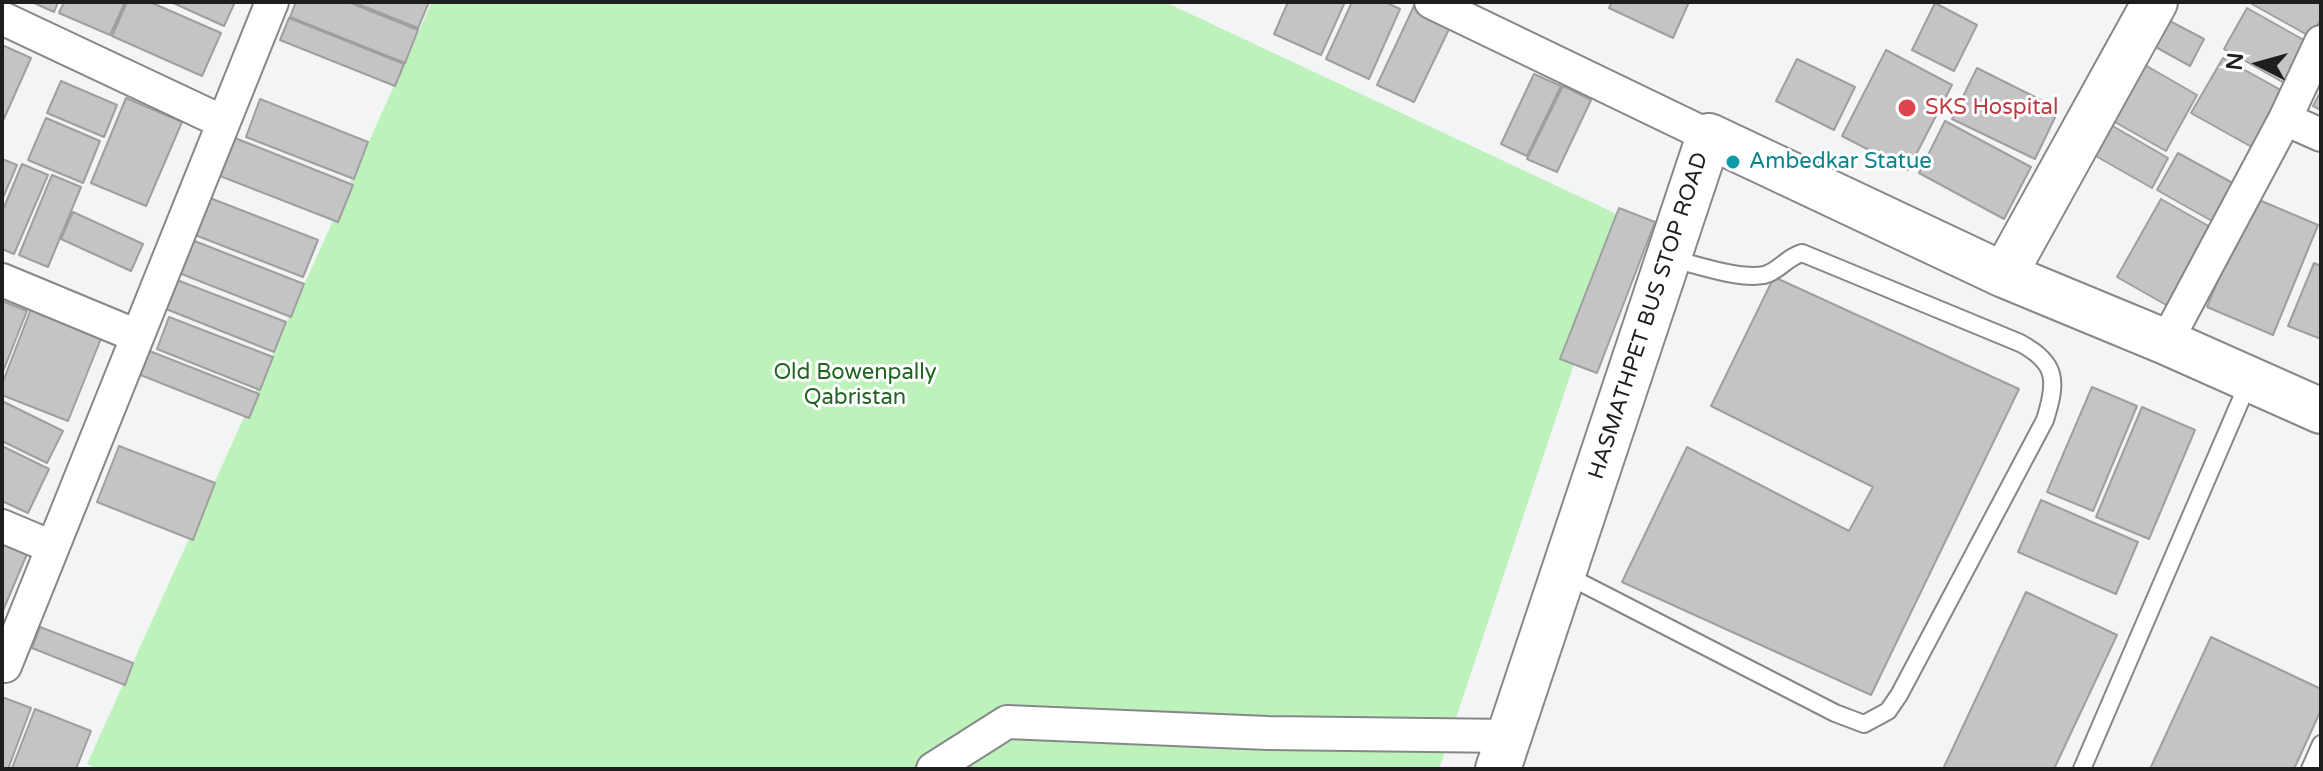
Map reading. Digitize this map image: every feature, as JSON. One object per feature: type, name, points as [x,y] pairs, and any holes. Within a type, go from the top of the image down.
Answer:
[{"type":"street","points":[[5,666],[272,2]]},
{"type":"street","points":[[1431,2],[1709,136]]},
{"type":"street","points":[[2004,275],[2155,2]]},
{"type":"street","points":[[2,18],[223,122]]},
{"type":"street","points":[[2166,342],[2285,119],[2321,42]]},
{"type":"street","points":[[2285,119],[2321,135]]},
{"type":"street","name":"HASMATHPET BUS STOP ROAD","points":[[1503,753],[1709,136],[2004,275],[2321,411]]},
{"type":"street","points":[[2,280],[137,336]]},
{"type":"street","points":[[2,526],[52,547]]},
{"type":"street","points":[[933,769],[1007,722],[1268,733],[1503,753]]},
{"type":"lane","points":[[1563,573],[1835,713],[1864,724],[1888,711],[1899,695],[2045,420],[2053,395],[2052,372],[2040,353],[2020,343],[1802,253],[1791,256],[1767,275],[1748,276],[1668,258]]},
{"type":"lane","points":[[2082,769],[2250,379]]},
{"type":"lane","points":[[2310,769],[2321,744]]},
{"type":"green space","name":"Old Bowenpally Qabristan","points":[[432,2],[1165,2],[1623,217],[1439,769],[97,769],[87,764]]},
{"type":"building","points":[[32,2],[58,2],[54,12]]},
{"type":"building","points":[[64,2],[125,2],[110,35],[59,13]]},
{"type":"building","points":[[127,2],[150,2],[221,33],[202,76],[112,36]]},
{"type":"building","points":[[171,2],[235,2],[224,26]]},
{"type":"building","points":[[296,2],[348,2],[418,30],[405,63],[290,17]]},
{"type":"building","points":[[353,2],[429,2],[418,28]]},
{"type":"building","points":[[1288,2],[1345,2],[1321,55],[1274,34]]},
{"type":"building","points":[[1352,2],[1385,2],[1400,9],[1369,79],[1326,59]]},
{"type":"building","points":[[1612,2],[1689,2],[1673,38],[1609,8]]},
{"type":"building","points":[[2253,2],[2321,2],[2321,19],[2311,37]]},
{"type":"building","points":[[1935,3],[1977,25],[1954,71],[1912,50]]},
{"type":"building","points":[[1414,6],[1452,23],[1414,102],[1377,85]]},
{"type":"building","points":[[2247,8],[2309,43],[2286,84],[2224,49]]},
{"type":"building","points":[[289,18],[404,64],[395,86],[280,40]]},
{"type":"building","points":[[2166,19],[2204,39],[2190,66],[2152,45]]},
{"type":"building","points":[[2,45],[31,58],[2,123]]},
{"type":"building","points":[[1886,50],[1952,85],[1908,170],[1842,136]]},
{"type":"building","points":[[2223,58],[2288,94],[2257,150],[2191,113]]},
{"type":"building","points":[[1797,59],[1855,87],[1834,130],[1776,101]]},
{"type":"building","points":[[2138,61],[2197,95],[2166,151],[2106,117]]},
{"type":"building","points":[[1977,68],[2059,109],[2035,159],[1952,119]]},
{"type":"building","points":[[1534,74],[1561,86],[1527,156],[1501,144]]},
{"type":"building","points":[[61,81],[117,105],[104,137],[47,113]]},
{"type":"building","points":[[1563,86],[1591,100],[1557,172],[1527,159]]},
{"type":"building","points":[[2321,91],[2321,110],[2313,106]]},
{"type":"building","points":[[126,98],[182,122],[146,206],[91,183]]},
{"type":"building","points":[[260,99],[368,142],[354,179],[246,137]]},
{"type":"building","points":[[46,118],[100,141],[83,183],[28,160]]},
{"type":"building","points":[[1945,121],[2031,167],[2004,219],[1919,173]]},
{"type":"building","points":[[2104,121],[2168,158],[2152,188],[2087,151]]},
{"type":"building","points":[[235,138],[353,185],[338,222],[220,176]]},
{"type":"building","points":[[2178,153],[2240,187],[2219,225],[2157,190]]},
{"type":"building","points":[[2,159],[17,165],[2,200]]},
{"type":"building","points":[[22,164],[48,175],[14,254],[2,249],[2,212]]},
{"type":"building","points":[[52,175],[81,187],[48,267],[19,255]]},
{"type":"building","points":[[2252,197],[2318,225],[2273,335],[2207,307]]},
{"type":"building","points":[[210,198],[318,240],[303,277],[195,235]]},
{"type":"building","points":[[2161,199],[2219,232],[2175,310],[2117,277]]},
{"type":"building","points":[[1619,208],[1655,222],[1597,373],[1560,359]]},
{"type":"building","points":[[73,212],[143,244],[131,271],[61,239]]},
{"type":"building","points":[[192,240],[304,284],[291,317],[179,273]]},
{"type":"building","points":[[2314,263],[2321,266],[2321,339],[2288,326]]},
{"type":"building","points":[[1774,277],[2019,389],[1871,695],[1622,582],[1687,447],[1849,531],[1873,487],[1711,406]]},
{"type":"building","points":[[177,280],[286,322],[274,352],[166,309]]},
{"type":"building","points":[[2,301],[27,311],[2,374]]},
{"type":"building","points":[[31,309],[102,336],[68,421],[2,395],[2,384]]},
{"type":"building","points":[[169,317],[273,357],[260,390],[157,349]]},
{"type":"building","points":[[147,350],[259,394],[249,418],[138,374]]},
{"type":"building","points":[[2092,387],[2137,406],[2093,511],[2047,492]]},
{"type":"building","points":[[2,401],[63,431],[47,463],[2,441]]},
{"type":"building","points":[[2142,407],[2195,430],[2149,539],[2096,517]]},
{"type":"building","points":[[2,446],[49,469],[28,513],[2,501]]},
{"type":"building","points":[[119,446],[215,483],[193,540],[97,502]]},
{"type":"building","points":[[2041,500],[2138,542],[2116,594],[2018,552]]},
{"type":"building","points":[[2,543],[27,554],[2,613]]},
{"type":"building","points":[[2026,592],[2117,635],[2054,769],[1943,769]]},
{"type":"building","points":[[40,627],[133,663],[125,685],[32,648]]},
{"type":"building","points":[[2211,637],[2321,689],[2321,710],[2294,769],[2150,769]]},
{"type":"building","points":[[2,697],[31,708],[8,769],[2,769]]},
{"type":"building","points":[[35,709],[91,731],[76,769],[12,768]]},
{"type":"place","name":"SKS Hospital","points":[[1907,108]]},
{"type":"place","name":"Ambedkar Statue","points":[[1733,162]]}]
